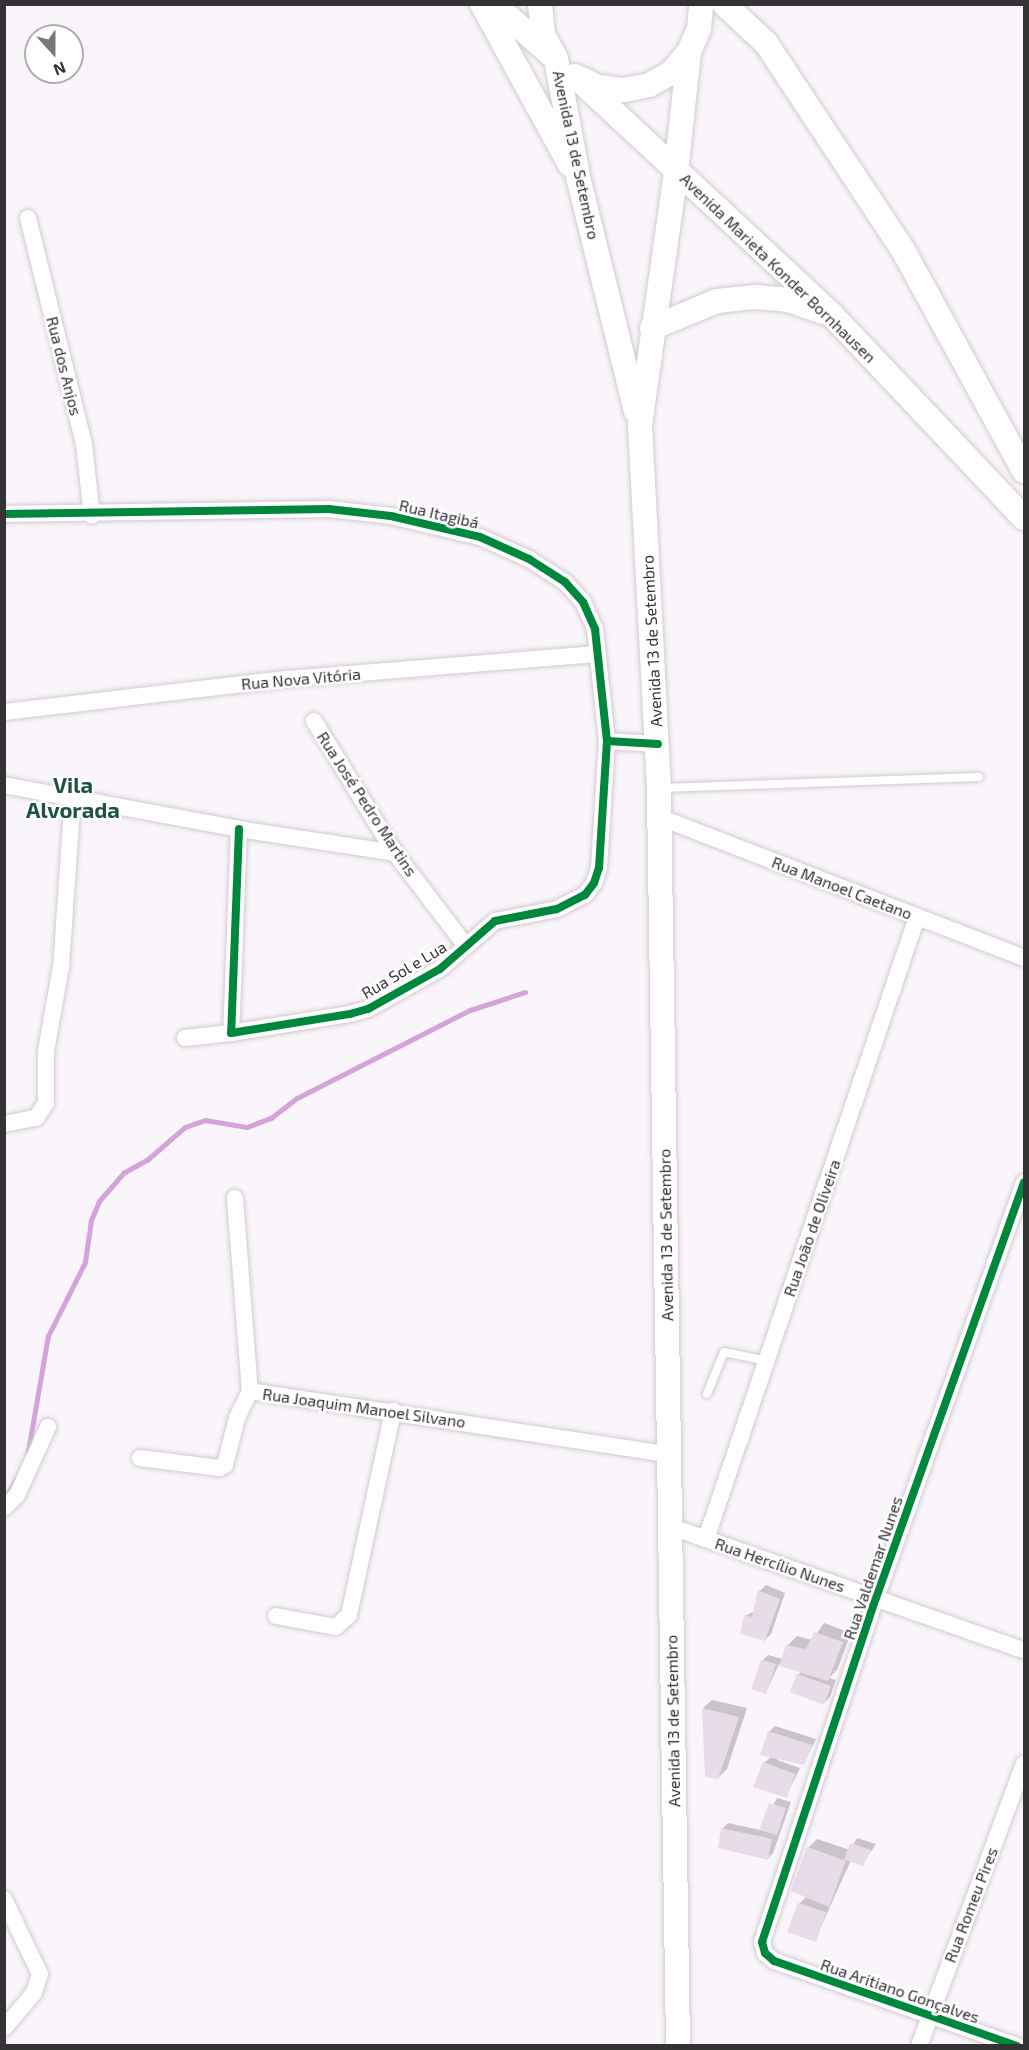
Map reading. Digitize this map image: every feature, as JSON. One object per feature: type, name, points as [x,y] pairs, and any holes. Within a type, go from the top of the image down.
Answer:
[{"type":"main road","points":[[482,4],[579,181]]},
{"type":"main road","name":"Avenida Marieta Konder Bornhausen","points":[[494,4],[575,76],[831,314],[1024,518]]},
{"type":"main road","points":[[540,4],[543,35],[556,59]]},
{"type":"main road","points":[[575,76],[598,87],[624,90],[641,87],[672,72],[689,52],[699,29],[701,4]]},
{"type":"main road","points":[[724,4],[766,43]]},
{"type":"main road","points":[[752,4],[766,43],[908,260],[1019,448],[1024,471]]},
{"type":"main road","name":"Avenida 13 de Setembro","points":[[678,2046],[672,1527],[658,744],[640,425],[652,327],[676,172],[689,52]]},
{"type":"main road","name":"Avenida 13 de Setembro","points":[[556,59],[579,181],[640,425]]},
{"type":"main road","points":[[652,327],[717,301],[756,297],[788,300],[831,314]]},
{"type":"street","name":"Rua dos Anjos","points":[[28,218],[84,444],[92,516]]},
{"type":"street","name":"Rua Itagibá","points":[[4,514],[92,516],[329,509],[391,516],[480,537],[529,559],[566,582],[583,602],[595,629],[607,741]]},
{"type":"street","name":"Rua Nova Vitória","points":[[4,712],[286,679],[598,654]]},
{"type":"street","name":"Rua José Pedro Martins","points":[[314,721],[395,853],[465,945]]},
{"type":"street","points":[[607,741],[658,744]]},
{"type":"street","name":"Rua Sol e Lua","points":[[185,1038],[231,1033],[368,1009],[440,969],[495,921],[572,904],[594,883],[601,848],[607,741]]},
{"type":"street","points":[[4,785],[73,796],[239,830],[395,853]]},
{"type":"street","points":[[5,1127],[36,1118],[46,1103],[46,1051],[61,967],[73,796]]},
{"type":"street","name":"Rua Manoel Caetano","points":[[659,817],[1024,958]]},
{"type":"street","points":[[231,1033],[239,830]]},
{"type":"street","name":"Rua João de Oliveira","points":[[706,1539],[917,917]]},
{"type":"street","name":"Rua Valdemar Nunes","points":[[774,1961],[765,1953],[762,1942],[876,1598],[1024,1183]]},
{"type":"street","name":"Rua Joaquim Manoel Silvano","points":[[235,1198],[250,1391],[669,1454]]},
{"type":"street","points":[[140,1458],[219,1468],[225,1465],[237,1418],[250,1391]]},
{"type":"street","points":[[276,1616],[336,1627],[349,1615],[393,1411]]},
{"type":"street","points":[[4,1508],[17,1496],[48,1427]]},
{"type":"street","name":"Rua Hercílio Nunes","points":[[672,1527],[1024,1650]]},
{"type":"street","name":"Rua Romeu Pires","points":[[919,2046],[1024,1764]]},
{"type":"street","points":[[4,1899],[40,1974],[34,1993],[4,2028]]},
{"type":"street","name":"Rua Aritiano Gonçalves","points":[[774,1961],[1017,2046]]},
{"type":"lane","points":[[659,789],[979,777]]},
{"type":"lane","points":[[706,1394],[724,1353],[766,1361]]},
{"type":"building","points":[[758,1590],[780,1599],[765,1641],[740,1634],[744,1615],[752,1617]]},
{"type":"building","points":[[814,1632],[843,1642],[828,1681],[779,1666],[786,1645],[806,1649]]},
{"type":"building","points":[[761,1660],[776,1664],[766,1694],[751,1689]]},
{"type":"building","points":[[797,1674],[831,1686],[824,1705],[790,1692]]},
{"type":"building","points":[[702,1708],[739,1717],[718,1779],[705,1777]]},
{"type":"building","points":[[768,1731],[812,1745],[804,1765],[760,1755]]},
{"type":"building","points":[[763,1762],[795,1774],[787,1798],[753,1787]]},
{"type":"building","points":[[769,1803],[786,1808],[777,1835],[759,1830]]},
{"type":"building","points":[[721,1828],[772,1839],[768,1860],[718,1848]]},
{"type":"building","points":[[850,1843],[871,1850],[863,1866],[846,1860],[829,1907],[791,1891],[807,1847],[844,1860]]},
{"type":"building","points":[[798,1903],[826,1912],[816,1942],[787,1932]]},
{"type":"waterway","points":[[27,1457],[48,1336],[85,1262],[91,1220],[99,1201],[123,1173],[148,1159],[185,1127],[205,1120],[247,1127],[271,1118],[297,1098],[470,1010],[525,992]]},
{"type":"waterway","points":[[6,1497],[16,1479]]},
{"type":"cycle path","points":[[4,514],[329,509],[391,516],[480,537],[529,559],[565,582],[583,602],[595,629],[607,741],[658,744]]},
{"type":"cycle path","points":[[239,829],[231,1033],[350,1014],[368,1009],[440,969],[495,921],[557,909],[585,895],[594,883],[599,868],[607,741]]},
{"type":"cycle path","points":[[1017,2046],[774,1961],[765,1953],[762,1942],[876,1598],[1024,1183]]},
{"type":"district","name":"Vila Alvorada","points":[[73,796]]}]
